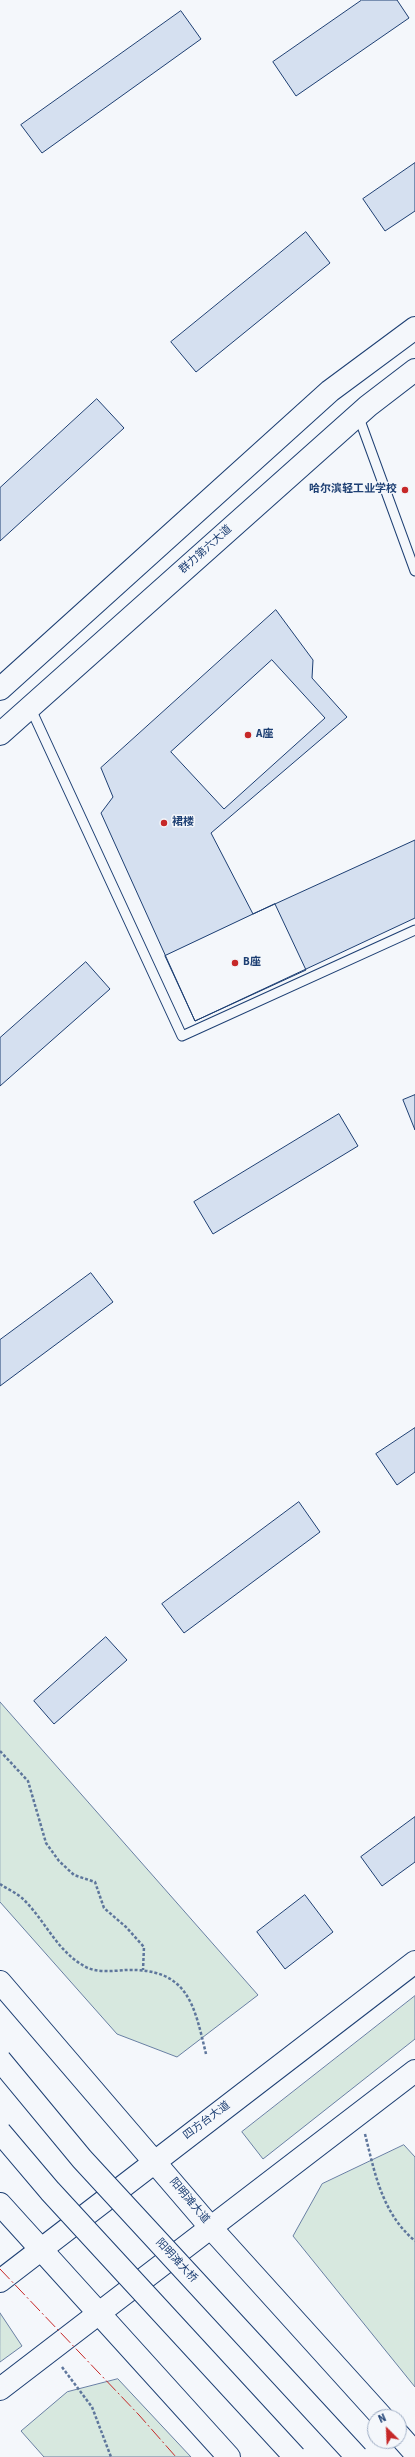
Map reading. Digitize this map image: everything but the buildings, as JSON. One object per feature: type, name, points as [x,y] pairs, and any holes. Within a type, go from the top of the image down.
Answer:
[{"type":"main road","points":[[0,688],[330,391],[415,328]]},
{"type":"main road","name":"群力第六大道","points":[[0,734],[358,416],[415,370]]},
{"type":"main road","name":"四方台大道","points":[[0,2281],[415,1962]]},
{"type":"main road","name":"阳明滩大道","points":[[0,1982],[212,2229],[375,2409]]},
{"type":"main road","name":"阳明滩大桥","points":[[0,2060],[82,2159],[357,2457]]},
{"type":"main road","points":[[0,2389],[212,2229],[415,2071]]},
{"type":"main road","points":[[0,2132],[50,2191],[294,2457]]},
{"type":"main road","points":[[0,2204],[229,2457]]},
{"type":"main road","points":[[407,2444],[415,2453]]},
{"type":"lane","points":[[358,416],[415,571]]},
{"type":"lane","points":[[30,707],[182,1036],[415,930]]},
{"type":"path","points":[[0,1751],[28,1781],[46,1843],[59,1861],[74,1875],[95,1882],[104,1908],[126,1927],[144,1947],[143,1970]]},
{"type":"path","points":[[0,1884],[23,1898],[65,1952],[85,1967],[108,1971],[143,1970],[170,1979],[187,1992],[197,2016],[206,2054]]},
{"type":"path","points":[[361,2114],[377,2184],[388,2208],[405,2233],[415,2241]]},
{"type":"path","points":[[49,2351],[92,2407],[111,2457]]},
{"type":"shaded area","points":[[0,1702],[258,1995],[177,2057],[117,2034],[0,1902]]},
{"type":"shaded area","points":[[415,1996],[415,2039],[263,2159],[242,2132]]},
{"type":"shaded area","points":[[404,2145],[415,2157],[415,2387],[293,2236],[322,2184]]},
{"type":"shaded area","points":[[0,2313],[22,2346],[0,2362]]},
{"type":"shaded area","points":[[118,2379],[191,2457],[44,2457],[21,2431],[67,2392]]},
{"type":"power","points":[[0,2269],[139,2415],[176,2457]]},
{"type":"place","name":"哈尔滨轻工业学校","points":[[405,490]]},
{"type":"place","name":"A座","points":[[248,735]]},
{"type":"place","name":"裙楼","points":[[164,823]]},
{"type":"place","name":"B座","points":[[235,963]]}]
